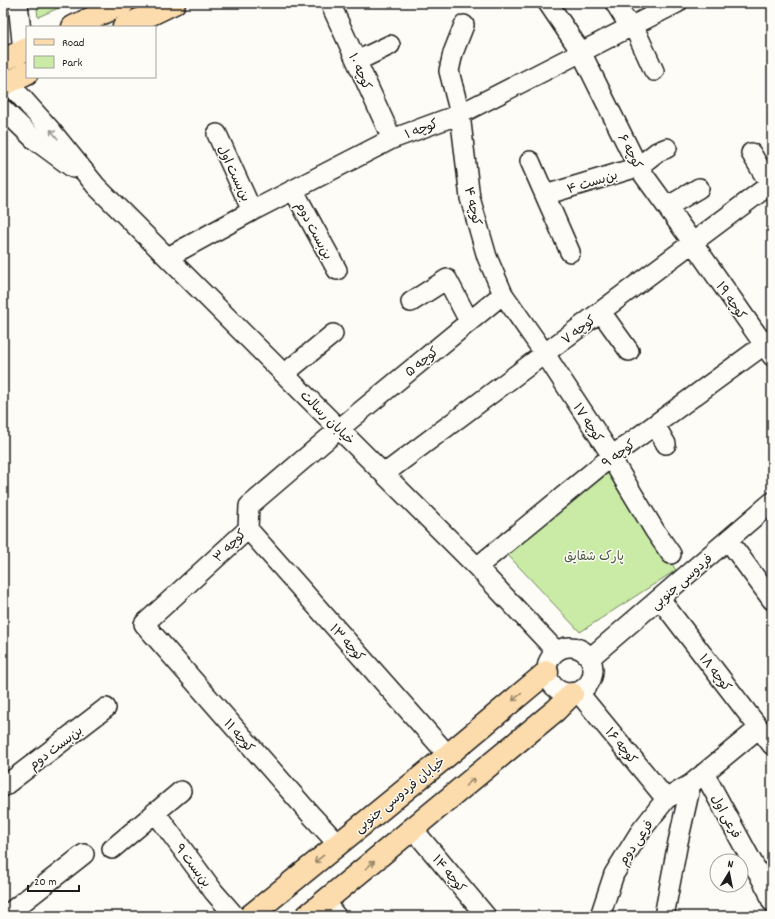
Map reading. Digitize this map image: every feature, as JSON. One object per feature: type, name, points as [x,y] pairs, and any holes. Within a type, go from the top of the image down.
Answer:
[{"type":"main road","points":[[126,26],[174,3]]},
{"type":"main road","points":[[75,26],[118,4]]},
{"type":"main road","points":[[3,60],[25,50]]},
{"type":"main road","name":"خیابان فردوسی جنوبی","points":[[250,916],[448,755],[547,672]]},
{"type":"main road","points":[[307,916],[330,909],[413,829],[575,693]]},
{"type":"street","points":[[18,3],[25,50]]},
{"type":"street","name":"کوچه ۱۰","points":[[330,3],[392,139]]},
{"type":"street","points":[[548,3],[580,52]]},
{"type":"street","points":[[615,3],[631,26],[654,71]]},
{"type":"street","name":"کوچه ۱","points":[[168,258],[252,211],[294,191],[392,139],[460,114],[677,3]]},
{"type":"street","name":"کوچه ۴","points":[[464,25],[453,53],[449,71],[460,114],[470,198],[487,257],[502,294]]},
{"type":"street","points":[[357,61],[390,45]]},
{"type":"street","name":"کوچه ۶","points":[[580,52],[638,167],[693,243]]},
{"type":"street","points":[[13,80],[49,128],[96,186]]},
{"type":"street","points":[[3,109],[35,140],[96,186]]},
{"type":"street","name":"بن‌بست اول","points":[[217,134],[252,211]]},
{"type":"street","points":[[638,167],[657,152],[667,148]]},
{"type":"street","points":[[751,153],[771,186]]},
{"type":"street","points":[[530,161],[570,252]]},
{"type":"street","name":"بن‌بست ۴","points":[[545,195],[638,167]]},
{"type":"street","name":"خیابان رسالت","points":[[96,186],[477,567],[556,651]]},
{"type":"street","name":"کوچه ۷","points":[[384,474],[771,186]]},
{"type":"street","points":[[667,207],[699,188]]},
{"type":"street","name":"بن‌بست دوم","points":[[294,191],[337,270]]},
{"type":"street","name":"کوچه ۱۹","points":[[693,243],[769,347]]},
{"type":"street","points":[[411,302],[447,279],[469,322]]},
{"type":"street","name":"کوچه ۵","points":[[339,429],[502,294]]},
{"type":"street","name":"کوچه ۱۷","points":[[502,294],[545,354],[612,456],[617,468],[655,531],[671,554]]},
{"type":"street","points":[[601,312],[629,351]]},
{"type":"street","points":[[284,374],[333,334]]},
{"type":"street","name":"کوچه ۹","points":[[477,567],[612,456],[769,347]]},
{"type":"street","points":[[655,425],[666,444]]},
{"type":"street","name":"کوچه ۳","points":[[144,624],[248,529],[249,506],[339,429]]},
{"type":"street","name":"فردوسی جنوبی","points":[[590,658],[772,502]]},
{"type":"street","name":"کوچه ۱۳","points":[[248,529],[448,755]]},
{"type":"street","points":[[728,540],[770,593]]},
{"type":"street","name":"کوچه ۱۸","points":[[660,599],[772,745]]},
{"type":"street","name":"کوچه ۱۱","points":[[144,624],[338,844]]},
{"type":"street","points":[[571,647],[585,652],[590,658],[593,666],[593,674],[590,682],[585,688],[575,693],[563,692],[555,688],[549,681],[547,672],[548,664],[556,651],[571,647]]},
{"type":"street","name":"کوچه ۱۶","points":[[575,693],[666,799]]},
{"type":"street","name":"بن‌بست دوم","points":[[3,787],[106,708]]},
{"type":"street","name":"فرعی دوم","points":[[600,916],[614,874],[640,832],[666,799],[697,779],[759,728]]},
{"type":"street","points":[[664,916],[678,842],[697,779]]},
{"type":"street","name":"فرعی اول","points":[[697,779],[768,891],[772,902]]},
{"type":"street","points":[[112,849],[181,792]]},
{"type":"street","name":"بن‌بست ۹","points":[[155,812],[214,892],[235,916]]},
{"type":"street","name":"کوچه ۱۴","points":[[413,829],[486,916]]},
{"type":"street","points":[[5,916],[84,854]]},
{"type":"green space","points":[[48,3],[70,3],[38,17],[37,9]]},
{"type":"green space","name":"پارک شقایق","points":[[608,472],[676,570],[580,632],[506,553]]}]
